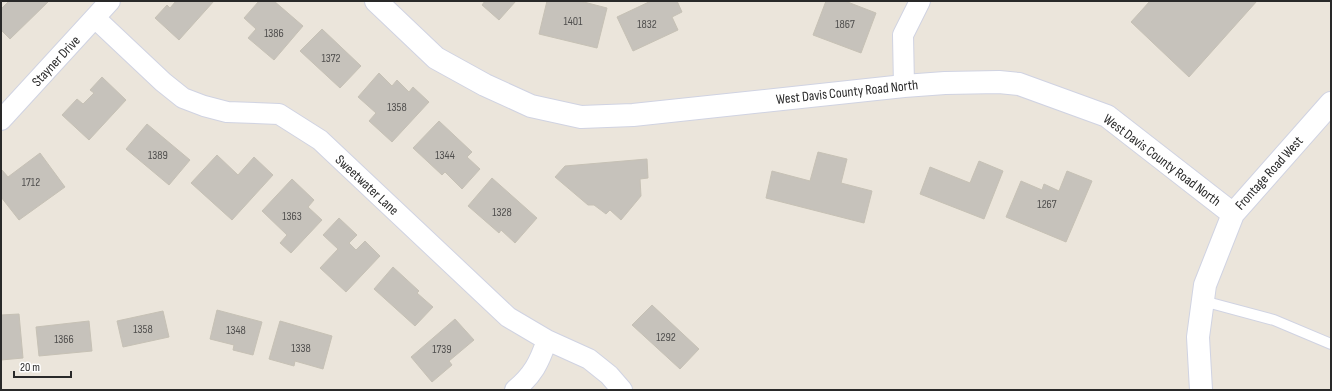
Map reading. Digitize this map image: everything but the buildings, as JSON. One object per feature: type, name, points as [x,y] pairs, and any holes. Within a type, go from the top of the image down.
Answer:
[{"type":"street","name":"Stayner Drive","points":[[1,120],[110,1]]},
{"type":"street","name":"West Davis County Road North","points":[[376,1],[436,58],[485,85],[531,106],[581,117],[633,115],[904,86],[945,83],[999,82],[1019,84],[1107,116],[1233,214]]},
{"type":"street","points":[[904,86],[903,35],[920,1]]},
{"type":"street","name":"Sweetwater Lane","points":[[95,18],[183,98],[204,106],[227,112],[279,114],[320,140],[508,317],[547,340],[589,360],[609,375],[622,390]]},
{"type":"street","name":"Frontage Road West","points":[[1201,390],[1198,336],[1205,284],[1233,214],[1331,103]]},
{"type":"street","points":[[515,390],[526,381],[539,362],[547,340]]},
{"type":"lane","points":[[1203,301],[1274,320],[1331,344]]}]
